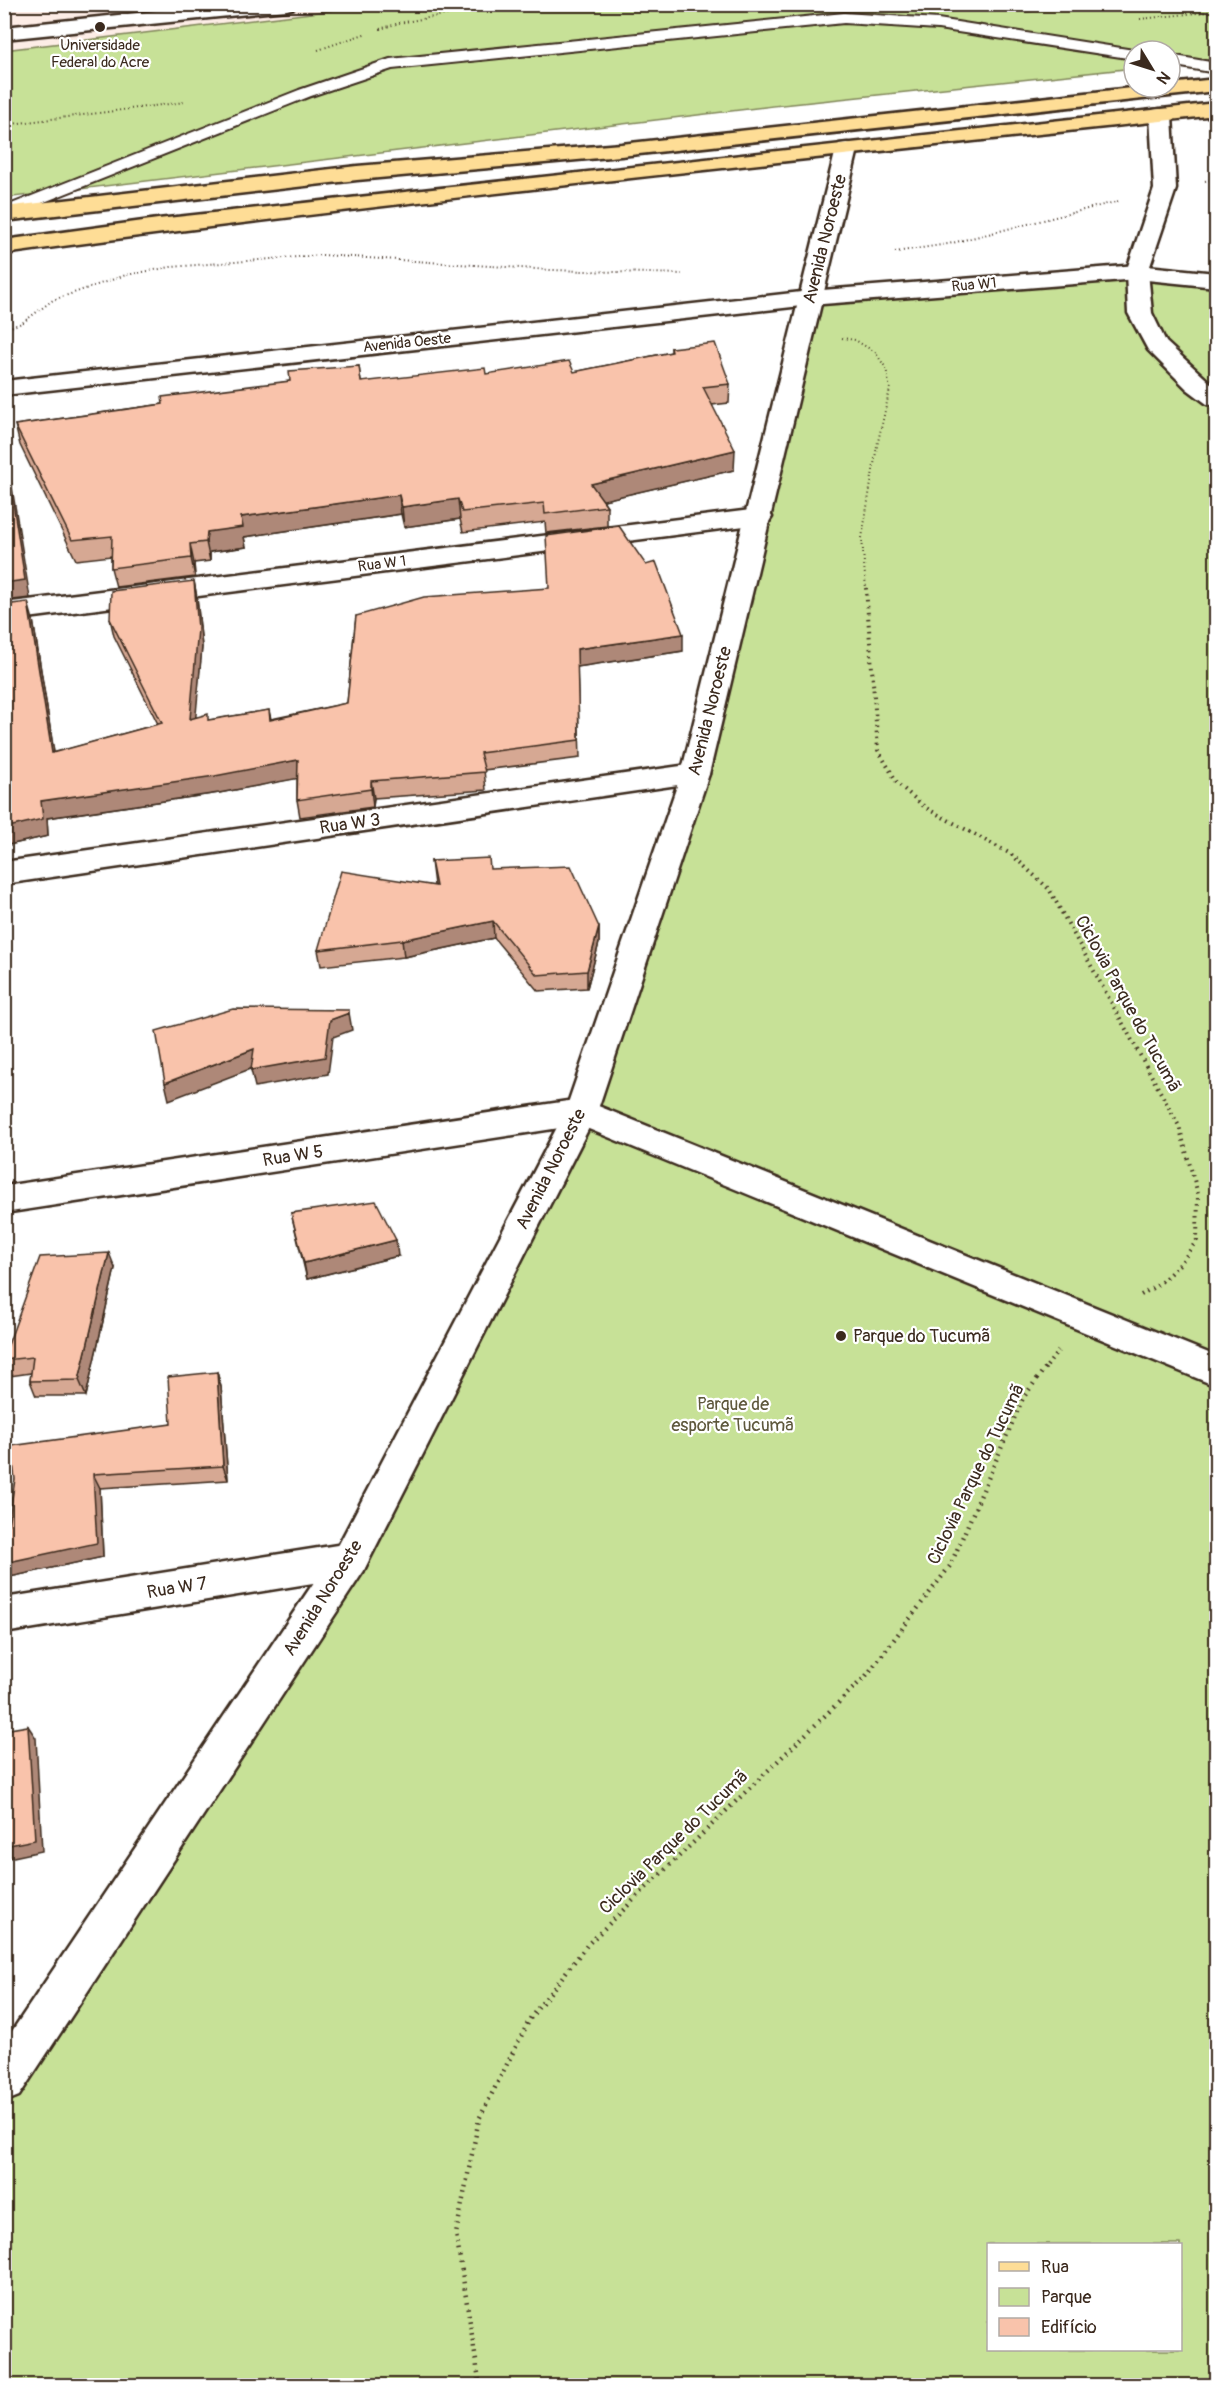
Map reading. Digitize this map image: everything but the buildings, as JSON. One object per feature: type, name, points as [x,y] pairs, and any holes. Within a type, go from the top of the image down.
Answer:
[{"type":"main road","points":[[4,214],[357,173],[621,150],[1216,85]]},
{"type":"main road","points":[[4,247],[158,226],[1216,108]]},
{"type":"street","points":[[4,33],[114,13],[287,4]]},
{"type":"street","points":[[1161,115],[1165,189],[1137,272],[1140,313],[1156,345],[1196,384],[1216,399]]},
{"type":"street","name":"Avenida Noroeste","points":[[4,2081],[350,1560],[581,1112],[695,774],[847,149]]},
{"type":"street","name":"Rua W1","points":[[810,298],[1137,272],[1216,279]]},
{"type":"street","name":"Avenida Oeste","points":[[4,388],[810,298]]},
{"type":"street","name":"Rua W 1","points":[[4,612],[759,517]]},
{"type":"street","name":"Rua W 3","points":[[4,873],[695,774]]},
{"type":"street","points":[[581,1112],[1216,1371]]},
{"type":"street","name":"Rua W 5","points":[[4,1200],[581,1112]]},
{"type":"street","name":"Rua W 7","points":[[4,1616],[350,1560]]},
{"type":"lane","points":[[4,214],[305,93],[390,64],[844,18],[938,24],[1122,52]]},
{"type":"lane","points":[[1182,62],[1216,68]]},
{"type":"path","points":[[379,29],[399,23],[507,4]]},
{"type":"path","points":[[318,50],[369,33]]},
{"type":"path","points":[[4,124],[194,101]]},
{"type":"path","points":[[890,253],[948,244],[1165,189],[1216,179]]},
{"type":"path","points":[[4,329],[22,323],[53,300],[126,274],[171,267],[322,255],[551,270],[690,274]]},
{"type":"path","name":"Ciclovia Parque do Tucumã","points":[[480,2385],[456,2234],[479,2119],[531,2017],[588,1944],[866,1676],[950,1566],[1023,1398],[1059,1349],[1095,1322],[1159,1284],[1181,1263],[1197,1240],[1198,1194],[1179,1126],[1049,889],[1011,854],[926,808],[898,784],[878,750],[862,538],[876,446],[890,389],[886,368],[875,352],[855,340],[803,332]]},
{"type":"shaded area","name":"Universidade Federal do Acre","points":[[5,4],[386,5],[5,50]]},
{"type":"shaded area","points":[[992,5],[1140,5],[1074,7],[1026,12]]},
{"type":"green space","points":[[386,4],[992,4],[1026,12],[1074,7],[1216,5],[1216,59],[1182,63],[1182,39],[1122,39],[1122,69],[773,106],[5,198],[4,50]]},
{"type":"green space","name":"Parque do Tucumã","points":[[1137,272],[1216,280],[1216,2385],[5,2386],[5,2081],[350,1560],[581,1112],[695,774],[810,298]]},
{"type":"place","name":"Universidade Federal do Acre","points":[[100,27]]},
{"type":"place","name":"Parque do Tucumã","points":[[841,1336]]},
{"type":"park label","name":"Parque de esporte Tucumã","points":[[733,1414]]}]
